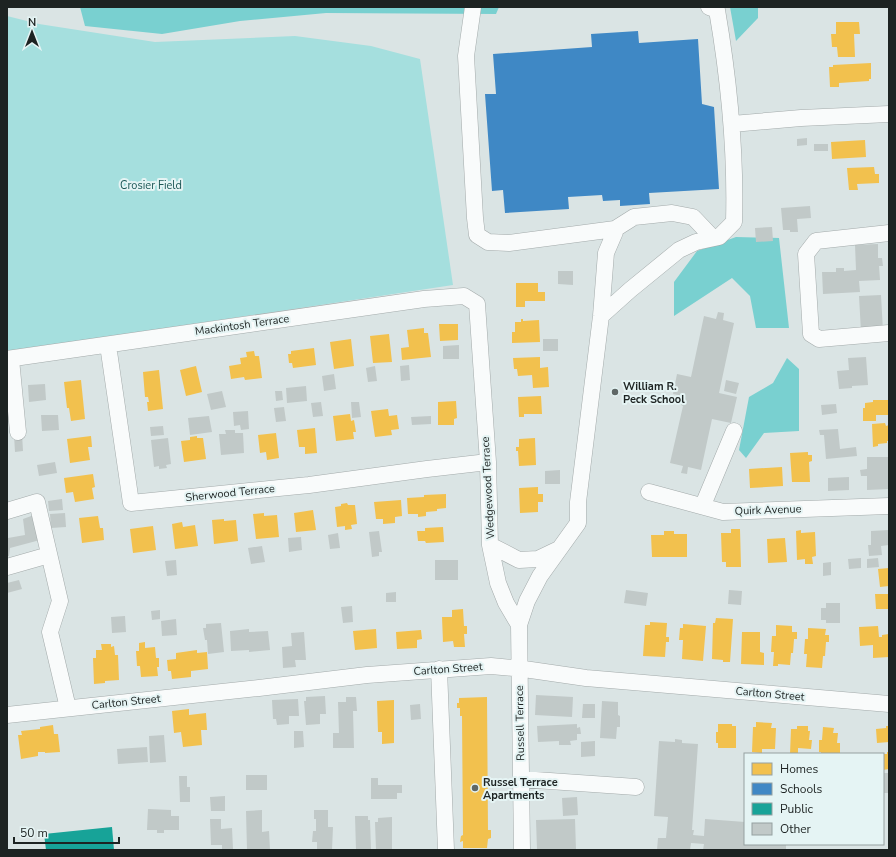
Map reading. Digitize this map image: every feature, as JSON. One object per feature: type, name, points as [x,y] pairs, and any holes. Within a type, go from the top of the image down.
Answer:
[{"type":"street","points":[[472,7],[466,56],[477,235],[488,242],[509,243],[615,229],[634,217],[672,213],[693,217],[713,238]]},
{"type":"street","points":[[602,316],[630,290],[679,250],[696,242],[719,237],[734,222],[732,124],[730,100],[717,10],[709,7]]},
{"type":"street","points":[[732,124],[801,118],[889,114]]},
{"type":"street","points":[[519,669],[519,625],[526,601],[540,576],[578,523],[578,502],[602,316],[606,253],[615,229]]},
{"type":"street","points":[[889,234],[816,241],[806,254],[811,334],[819,339],[889,333]]},
{"type":"street","name":"Mackintosh Terrace","points":[[9,359],[424,298],[464,296],[475,303]]},
{"type":"street","name":"Wedgewood Terrace","points":[[475,303],[488,462],[490,545],[498,584],[506,603],[519,625]]},
{"type":"street","name":"Sherwood Terrace","points":[[108,345],[131,503],[309,485],[488,462]]},
{"type":"street","points":[[9,359],[18,432]]},
{"type":"street","points":[[703,505],[734,431]]},
{"type":"street","name":"Quirk Avenue","points":[[649,492],[703,505],[723,512],[889,506]]},
{"type":"street","points":[[7,511],[37,502],[60,601],[50,632],[68,708]]},
{"type":"street","points":[[490,545],[519,560],[538,559],[560,549]]},
{"type":"street","points":[[7,567],[49,555]]},
{"type":"street","name":"Carlton Street","points":[[7,715],[368,675],[491,666],[586,678],[889,704]]},
{"type":"street","points":[[439,669],[446,850]]},
{"type":"street","name":"Russell Terrace","points":[[519,669],[522,850]]},
{"type":"street","points":[[521,779],[636,787]]},
{"type":"green space","name":"Crosier Field","points":[[7,16],[39,24],[155,42],[295,36],[371,46],[420,59],[453,285],[7,352]]},
{"type":"shaded area","points":[[80,7],[499,7],[496,14],[326,13],[240,21],[162,34],[85,26]]},
{"type":"shaded area","points":[[730,7],[758,7],[758,18],[736,41]]},
{"type":"shaded area","points":[[736,237],[779,238],[789,328],[756,328],[750,296],[732,278],[674,316],[674,282],[697,251]]},
{"type":"shaded area","points":[[787,358],[799,369],[799,431],[764,433],[746,458],[739,450],[749,397],[773,383]]},
{"type":"building: Homes","points":[[836,22],[859,22],[860,34],[854,34],[855,57],[838,57],[837,47],[832,47],[831,34],[836,34]]},
{"type":"building: Homes","points":[[871,63],[871,79],[869,79],[869,81],[839,83],[839,87],[830,87],[829,67],[833,67],[833,65]]},
{"type":"building: Homes","points":[[865,140],[866,157],[832,159],[831,142]]},
{"type":"building: Homes","points":[[874,167],[875,174],[879,174],[879,183],[857,184],[858,190],[849,190],[847,168]]},
{"type":"building: Homes","points":[[516,283],[538,283],[538,292],[545,292],[545,301],[525,301],[525,307],[516,307]]},
{"type":"building: Homes","points":[[521,319],[523,319],[523,321],[539,320],[540,342],[512,343],[512,332],[515,332],[515,322],[521,322]]},
{"type":"building: Homes","points":[[439,324],[458,324],[458,340],[440,341]]},
{"type":"building: Homes","points":[[424,328],[424,333],[428,333],[431,357],[402,360],[401,348],[409,347],[407,330]]},
{"type":"building: Homes","points":[[389,334],[392,362],[373,363],[370,336]]},
{"type":"building: Homes","points":[[351,339],[354,366],[334,369],[330,342]]},
{"type":"building: Homes","points":[[314,348],[316,365],[293,368],[292,363],[289,363],[288,354],[291,354],[291,351]]},
{"type":"building: Homes","points":[[254,351],[255,356],[259,356],[262,378],[245,380],[244,377],[231,379],[229,366],[241,364],[240,358],[247,357],[246,352]]},
{"type":"building: Homes","points":[[540,357],[540,368],[548,367],[549,387],[533,388],[532,375],[518,376],[517,369],[514,369],[513,358]]},
{"type":"building: Homes","points":[[196,366],[202,392],[186,396],[180,370]]},
{"type":"building: Homes","points":[[159,370],[163,409],[148,411],[147,402],[149,402],[148,397],[145,397],[143,372]]},
{"type":"building: Homes","points":[[81,380],[85,419],[71,421],[69,408],[67,408],[64,382]]},
{"type":"building: Homes","points":[[541,396],[542,414],[524,414],[524,417],[519,417],[518,397]]},
{"type":"building: Homes","points":[[873,400],[889,400],[889,415],[876,415],[876,421],[863,421],[863,408],[865,408],[865,403],[873,402]]},
{"type":"building: Homes","points":[[456,401],[457,418],[454,419],[454,425],[438,425],[438,402]]},
{"type":"building: Homes","points":[[388,409],[389,416],[397,415],[399,429],[391,430],[392,435],[375,437],[371,411]]},
{"type":"building: Homes","points":[[350,414],[351,421],[354,420],[356,432],[353,432],[354,439],[336,441],[333,416]]},
{"type":"building: Homes","points":[[885,423],[886,426],[889,425],[889,441],[873,447],[872,424]]},
{"type":"building: Homes","points":[[315,428],[317,453],[305,454],[305,447],[299,447],[297,430]]},
{"type":"building: Homes","points":[[276,433],[279,458],[267,460],[266,452],[260,453],[258,435]]},
{"type":"building: Homes","points":[[91,436],[92,447],[88,447],[90,460],[70,463],[67,439]]},
{"type":"building: Homes","points":[[197,436],[197,438],[203,438],[206,459],[184,462],[181,441],[190,440],[190,437]]},
{"type":"building: Homes","points":[[535,438],[536,465],[519,466],[518,451],[516,451],[516,447],[519,447],[519,439]]},
{"type":"building: Homes","points":[[808,452],[808,455],[812,455],[812,461],[809,462],[810,482],[792,482],[790,453]]},
{"type":"building: Homes","points":[[782,467],[783,486],[750,488],[749,469]]},
{"type":"building: Homes","points":[[93,474],[95,487],[92,488],[94,499],[75,502],[73,492],[66,493],[64,478]]},
{"type":"building: Homes","points":[[538,487],[538,494],[543,494],[543,502],[538,502],[538,512],[520,513],[519,488]]},
{"type":"building: Homes","points":[[446,494],[446,508],[426,512],[426,516],[418,517],[418,514],[408,514],[407,498],[424,497],[424,495]]},
{"type":"building: Homes","points":[[401,500],[402,516],[395,517],[395,523],[383,524],[383,519],[376,519],[374,502]]},
{"type":"building: Homes","points":[[347,503],[348,505],[355,505],[357,524],[351,525],[352,529],[345,530],[345,526],[337,527],[335,507]]},
{"type":"building: Homes","points":[[313,510],[316,530],[296,532],[294,513]]},
{"type":"building: Homes","points":[[264,513],[264,516],[277,515],[279,537],[256,539],[253,514]]},
{"type":"building: Homes","points":[[98,516],[100,528],[103,528],[104,540],[82,543],[79,518]]},
{"type":"building: Homes","points":[[224,519],[224,521],[236,520],[238,541],[214,544],[212,520]]},
{"type":"building: Homes","points":[[182,522],[183,527],[195,525],[198,546],[175,549],[172,524]]},
{"type":"building: Homes","points":[[153,526],[156,550],[133,553],[130,529]]},
{"type":"building: Homes","points":[[443,527],[444,542],[426,543],[425,541],[418,541],[417,531],[425,531],[425,528]]},
{"type":"building: Homes","points":[[731,529],[740,529],[741,567],[726,567],[726,562],[722,562],[721,533],[731,533]]},
{"type":"building: Homes","points":[[801,530],[801,533],[815,532],[816,556],[812,557],[813,564],[805,564],[805,559],[797,560],[796,531]]},
{"type":"building: Homes","points":[[664,531],[674,531],[674,534],[687,534],[687,557],[652,557],[651,535],[664,535]]},
{"type":"building: Homes","points":[[785,538],[787,562],[768,563],[767,539]]},
{"type":"building: Homes","points":[[889,568],[889,586],[880,587],[878,569]]},
{"type":"building: Homes","points":[[875,594],[889,594],[889,609],[876,609]]},
{"type":"building: Homes","points":[[463,609],[464,626],[467,626],[467,634],[464,634],[465,647],[454,647],[453,641],[443,642],[442,617],[452,617],[452,610]]},
{"type":"building: Homes","points":[[716,618],[733,619],[730,662],[712,659],[713,623],[715,623]]},
{"type":"building: Homes","points":[[650,622],[667,623],[666,637],[669,637],[669,642],[666,642],[665,657],[643,656],[645,625],[650,625]]},
{"type":"building: Homes","points":[[683,624],[706,626],[703,661],[682,659],[683,640],[679,640],[680,628],[683,628]]},
{"type":"building: Homes","points":[[776,625],[792,626],[792,632],[797,632],[797,639],[794,639],[793,653],[791,653],[790,665],[778,664],[778,666],[773,666],[774,652],[771,652],[772,636],[776,636]]},
{"type":"building: Homes","points":[[878,626],[879,637],[889,634],[889,657],[873,658],[873,645],[860,646],[859,627]]},
{"type":"building: Homes","points":[[808,628],[826,629],[825,635],[829,635],[829,642],[826,642],[825,656],[823,656],[822,668],[806,667],[807,654],[804,654],[805,639],[808,639]]},
{"type":"building: Homes","points":[[376,629],[377,648],[355,650],[353,631]]},
{"type":"building: Homes","points":[[421,630],[422,639],[417,640],[417,648],[397,649],[396,632]]},
{"type":"building: Homes","points":[[742,632],[760,632],[760,652],[764,653],[764,665],[741,664]]},
{"type":"building: Homes","points":[[145,642],[145,648],[155,647],[156,658],[159,658],[159,667],[157,667],[158,676],[141,677],[140,666],[137,666],[136,651],[139,651],[139,643]]},
{"type":"building: Homes","points":[[101,644],[111,644],[111,647],[114,646],[115,655],[118,655],[119,680],[105,681],[105,683],[94,684],[93,658],[96,658],[96,650],[102,650]]},
{"type":"building: Homes","points":[[197,650],[197,653],[207,652],[208,669],[191,671],[191,677],[172,679],[171,671],[168,671],[167,660],[176,659],[176,653]]},
{"type":"building: Homes","name":"Russel Terrace Apartments","points":[[487,697],[488,830],[491,830],[491,838],[488,839],[487,848],[463,848],[463,841],[460,842],[461,836],[463,835],[462,716],[460,716],[460,708],[457,708],[457,703],[459,703],[459,698]]},
{"type":"building: Homes","points":[[394,700],[394,743],[382,744],[382,732],[378,732],[377,701]]},
{"type":"building: Homes","points":[[189,709],[189,715],[206,713],[207,730],[201,730],[202,745],[183,747],[181,732],[174,733],[172,711]]},
{"type":"building: Homes","points":[[756,722],[772,723],[771,728],[776,728],[775,749],[762,749],[762,753],[752,752],[753,727],[756,727]]},
{"type":"building: Homes","points":[[718,724],[732,724],[732,726],[736,726],[736,748],[718,748],[718,743],[716,743],[716,732],[718,732]]},
{"type":"building: Homes","points":[[53,725],[54,734],[58,734],[60,752],[38,752],[38,756],[21,759],[18,735],[22,735],[21,731],[40,729],[40,727]]},
{"type":"building: Homes","points":[[797,726],[808,726],[808,731],[810,731],[809,740],[812,740],[811,749],[798,748],[798,753],[790,753],[791,729],[797,729]]},
{"type":"building: Homes","points":[[886,726],[889,726],[889,742],[877,743],[876,729],[886,728]]},
{"type":"building: Homes","points":[[823,727],[834,728],[833,733],[838,733],[837,743],[840,743],[840,753],[819,752],[819,740],[822,740]]},
{"type":"building: Homes","points":[[887,752],[889,752],[889,769],[884,770],[884,754],[887,754]]},
{"type":"building: Schools","points":[[638,31],[639,43],[698,39],[702,104],[714,107],[719,189],[649,193],[650,204],[620,206],[620,200],[603,201],[602,195],[568,197],[569,209],[505,213],[503,190],[492,191],[485,94],[496,94],[493,54],[592,47],[591,34]]},
{"type":"building: Public","points":[[112,827],[114,850],[46,850],[44,834]]},
{"type":"building: Other","points":[[807,138],[807,145],[797,146],[797,139]]},
{"type":"building: Other","points":[[814,144],[828,144],[828,151],[814,151]]},
{"type":"building: Other","points":[[810,206],[811,218],[797,219],[798,232],[783,230],[781,208]]},
{"type":"building: Other","points":[[772,227],[773,241],[756,242],[755,228]]},
{"type":"building: Other","points":[[878,244],[878,258],[882,258],[883,266],[879,266],[880,280],[859,281],[860,292],[823,294],[822,272],[836,272],[836,268],[844,268],[844,271],[856,270],[855,245]]},
{"type":"building: Other","points":[[558,271],[573,271],[573,285],[558,284]]},
{"type":"building: Other","points":[[881,295],[883,331],[861,332],[859,296]]},
{"type":"building: Other","points":[[718,312],[724,313],[723,320],[734,323],[719,393],[737,397],[731,423],[712,419],[701,470],[688,467],[687,474],[681,473],[683,466],[670,463],[683,406],[681,405],[683,396],[673,394],[677,374],[691,377],[704,316],[716,319]]},
{"type":"building: Other","points":[[543,339],[558,339],[558,351],[543,351]]},
{"type":"building: Other","points":[[459,345],[459,359],[443,359],[443,346]]},
{"type":"building: Other","points":[[866,357],[868,385],[839,389],[837,371],[849,370],[848,358]]},
{"type":"building: Other","points":[[409,365],[410,380],[401,381],[400,366]]},
{"type":"building: Other","points":[[375,366],[377,381],[368,382],[366,368]]},
{"type":"building: Other","points":[[334,374],[336,389],[324,391],[322,376]]},
{"type":"building: Other","points":[[726,380],[739,383],[736,394],[724,391]]},
{"type":"building: Other","points":[[45,384],[46,400],[29,402],[28,385]]},
{"type":"building: Other","points":[[306,386],[307,401],[287,403],[286,388]]},
{"type":"building: Other","points":[[222,391],[226,407],[211,410],[207,394]]},
{"type":"building: Other","points":[[275,391],[282,391],[283,400],[276,401]]},
{"type":"building: Other","points":[[321,402],[323,416],[313,417],[311,403]]},
{"type":"building: Other","points":[[351,402],[359,402],[361,417],[352,418]]},
{"type":"building: Other","points":[[836,404],[837,413],[822,415],[821,405]]},
{"type":"building: Other","points":[[284,407],[286,421],[276,422],[274,408]]},
{"type":"building: Other","points":[[248,411],[249,429],[241,430],[240,425],[234,426],[233,412]]},
{"type":"building: Other","points":[[41,415],[58,415],[59,430],[42,431]]},
{"type":"building: Other","points":[[209,416],[212,432],[190,435],[188,418]]},
{"type":"building: Other","points":[[431,416],[431,424],[412,425],[411,417]]},
{"type":"building: Other","points":[[163,426],[164,435],[151,436],[150,427]]},
{"type":"building: Other","points":[[838,429],[840,449],[856,447],[857,456],[826,459],[824,435],[820,435],[819,430]]},
{"type":"building: Other","points":[[225,430],[235,430],[235,433],[243,433],[244,453],[221,455],[219,434],[226,434]]},
{"type":"building: Other","points":[[22,434],[23,451],[15,452],[14,435]]},
{"type":"building: Other","points":[[168,438],[171,464],[166,465],[167,468],[159,469],[159,466],[154,467],[151,440]]},
{"type":"building: Other","points":[[867,457],[889,457],[889,489],[867,490],[867,476],[861,476],[860,470],[867,469]]},
{"type":"building: Other","points":[[55,462],[57,473],[39,476],[37,465]]},
{"type":"building: Other","points":[[560,470],[560,484],[545,484],[545,471]]},
{"type":"building: Other","points":[[849,477],[849,490],[828,491],[828,478]]},
{"type":"building: Other","points":[[62,499],[63,510],[49,511],[48,501]]},
{"type":"building: Other","points":[[65,513],[66,527],[51,528],[50,514]]},
{"type":"building: Other","points":[[34,515],[40,540],[10,548],[9,556],[7,556],[7,535],[8,538],[25,535],[23,519]]},
{"type":"building: Other","points":[[889,530],[889,545],[881,546],[882,555],[869,556],[868,545],[871,545],[871,531]]},
{"type":"building: Other","points":[[379,531],[382,552],[379,552],[379,556],[372,557],[369,532]]},
{"type":"building: Other","points":[[338,533],[340,548],[330,549],[328,535]]},
{"type":"building: Other","points":[[301,537],[302,550],[289,552],[288,538]]},
{"type":"building: Other","points":[[262,546],[265,562],[251,564],[248,548]]},
{"type":"building: Other","points":[[861,558],[861,568],[849,569],[848,559]]},
{"type":"building: Other","points":[[878,558],[879,567],[867,568],[867,559]]},
{"type":"building: Other","points":[[176,560],[177,575],[167,576],[165,561]]},
{"type":"building: Other","points":[[435,560],[458,560],[458,580],[435,580]]},
{"type":"building: Other","points":[[831,562],[831,575],[823,576],[823,563]]},
{"type":"building: Other","points":[[19,580],[22,589],[7,593],[7,583]]},
{"type":"building: Other","points":[[626,590],[648,593],[646,606],[624,603]]},
{"type":"building: Other","points":[[729,590],[742,591],[741,605],[728,604]]},
{"type":"building: Other","points":[[396,592],[396,602],[386,602],[386,593]]},
{"type":"building: Other","points":[[826,603],[840,603],[840,623],[826,623],[826,620],[821,620],[821,608],[826,608]]},
{"type":"building: Other","points":[[352,606],[353,622],[343,623],[341,607]]},
{"type":"building: Other","points":[[160,610],[160,619],[152,620],[151,611]]},
{"type":"building: Other","points":[[125,616],[126,632],[112,633],[111,617]]},
{"type":"building: Other","points":[[176,619],[177,635],[162,636],[161,621]]},
{"type":"building: Other","points":[[221,623],[224,652],[208,654],[207,640],[205,640],[203,628],[206,628],[206,624]]},
{"type":"building: Other","points":[[249,629],[249,632],[268,631],[270,650],[249,652],[249,650],[231,651],[230,631]]},
{"type":"building: Other","points":[[304,632],[306,660],[295,660],[296,667],[283,668],[282,647],[292,646],[291,633]]},
{"type":"building: Other","points":[[536,695],[573,697],[572,717],[535,715]]},
{"type":"building: Other","points":[[325,696],[326,714],[320,714],[320,724],[306,725],[304,701],[306,701],[306,697]]},
{"type":"building: Other","points":[[346,697],[356,697],[357,711],[353,711],[354,748],[333,748],[333,733],[339,733],[338,702],[346,702]]},
{"type":"building: Other","points":[[298,699],[299,716],[289,716],[289,724],[277,725],[276,719],[273,719],[272,700]]},
{"type":"building: Other","points":[[602,701],[618,702],[620,727],[617,727],[616,739],[600,738]]},
{"type":"building: Other","points":[[420,704],[421,719],[411,720],[410,705]]},
{"type":"building: Other","points":[[583,704],[595,704],[595,718],[582,718]]},
{"type":"building: Other","points":[[577,724],[577,728],[580,727],[581,734],[577,734],[577,740],[570,741],[571,745],[559,745],[559,741],[538,742],[537,726]]},
{"type":"building: Other","points":[[294,731],[303,731],[304,747],[294,748]]},
{"type":"building: Other","points":[[164,735],[166,762],[150,763],[149,736]]},
{"type":"building: Other","points":[[675,739],[682,740],[682,743],[698,744],[692,830],[694,830],[693,835],[704,836],[705,819],[744,822],[744,845],[786,845],[786,850],[703,850],[704,844],[691,843],[690,850],[657,850],[658,838],[666,838],[668,817],[654,816],[659,741],[675,742]]},
{"type":"building: Other","points":[[595,741],[595,756],[581,757],[581,742]]},
{"type":"building: Other","points":[[147,747],[148,762],[118,764],[117,749]]},
{"type":"building: Other","points":[[884,773],[889,773],[889,793],[884,793]]},
{"type":"building: Other","points":[[246,775],[267,775],[267,790],[246,790]]},
{"type":"building: Other","points":[[179,776],[187,776],[187,787],[190,787],[190,802],[180,802]]},
{"type":"building: Other","points":[[371,778],[378,778],[378,785],[402,785],[402,793],[397,793],[397,799],[371,799]]},
{"type":"building: Other","points":[[225,796],[225,811],[211,811],[210,797]]},
{"type":"building: Other","points":[[577,797],[578,815],[563,816],[562,798]]},
{"type":"building: Other","points":[[148,809],[171,810],[171,816],[179,816],[179,830],[164,830],[164,833],[157,833],[157,830],[147,830]]},
{"type":"building: Other","points":[[262,810],[262,832],[269,831],[270,850],[247,850],[246,811]]},
{"type":"building: Other","points":[[314,810],[328,810],[328,827],[333,827],[332,850],[317,850],[317,842],[312,842],[313,831],[316,831]]},
{"type":"building: Other","points":[[355,816],[368,816],[368,820],[370,820],[371,850],[356,850]]},
{"type":"building: Other","points":[[392,817],[392,850],[376,850],[375,822],[378,822],[378,818]]},
{"type":"building: Other","points":[[210,819],[221,819],[221,829],[232,828],[233,849],[222,849],[222,845],[211,845]]},
{"type":"building: Other","points":[[575,819],[576,850],[537,850],[536,820]]},
{"type":"place","name":"William R. Peck School","points":[[615,392]]},
{"type":"place","name":"Russel Terrace Apartments","points":[[475,788]]}]
